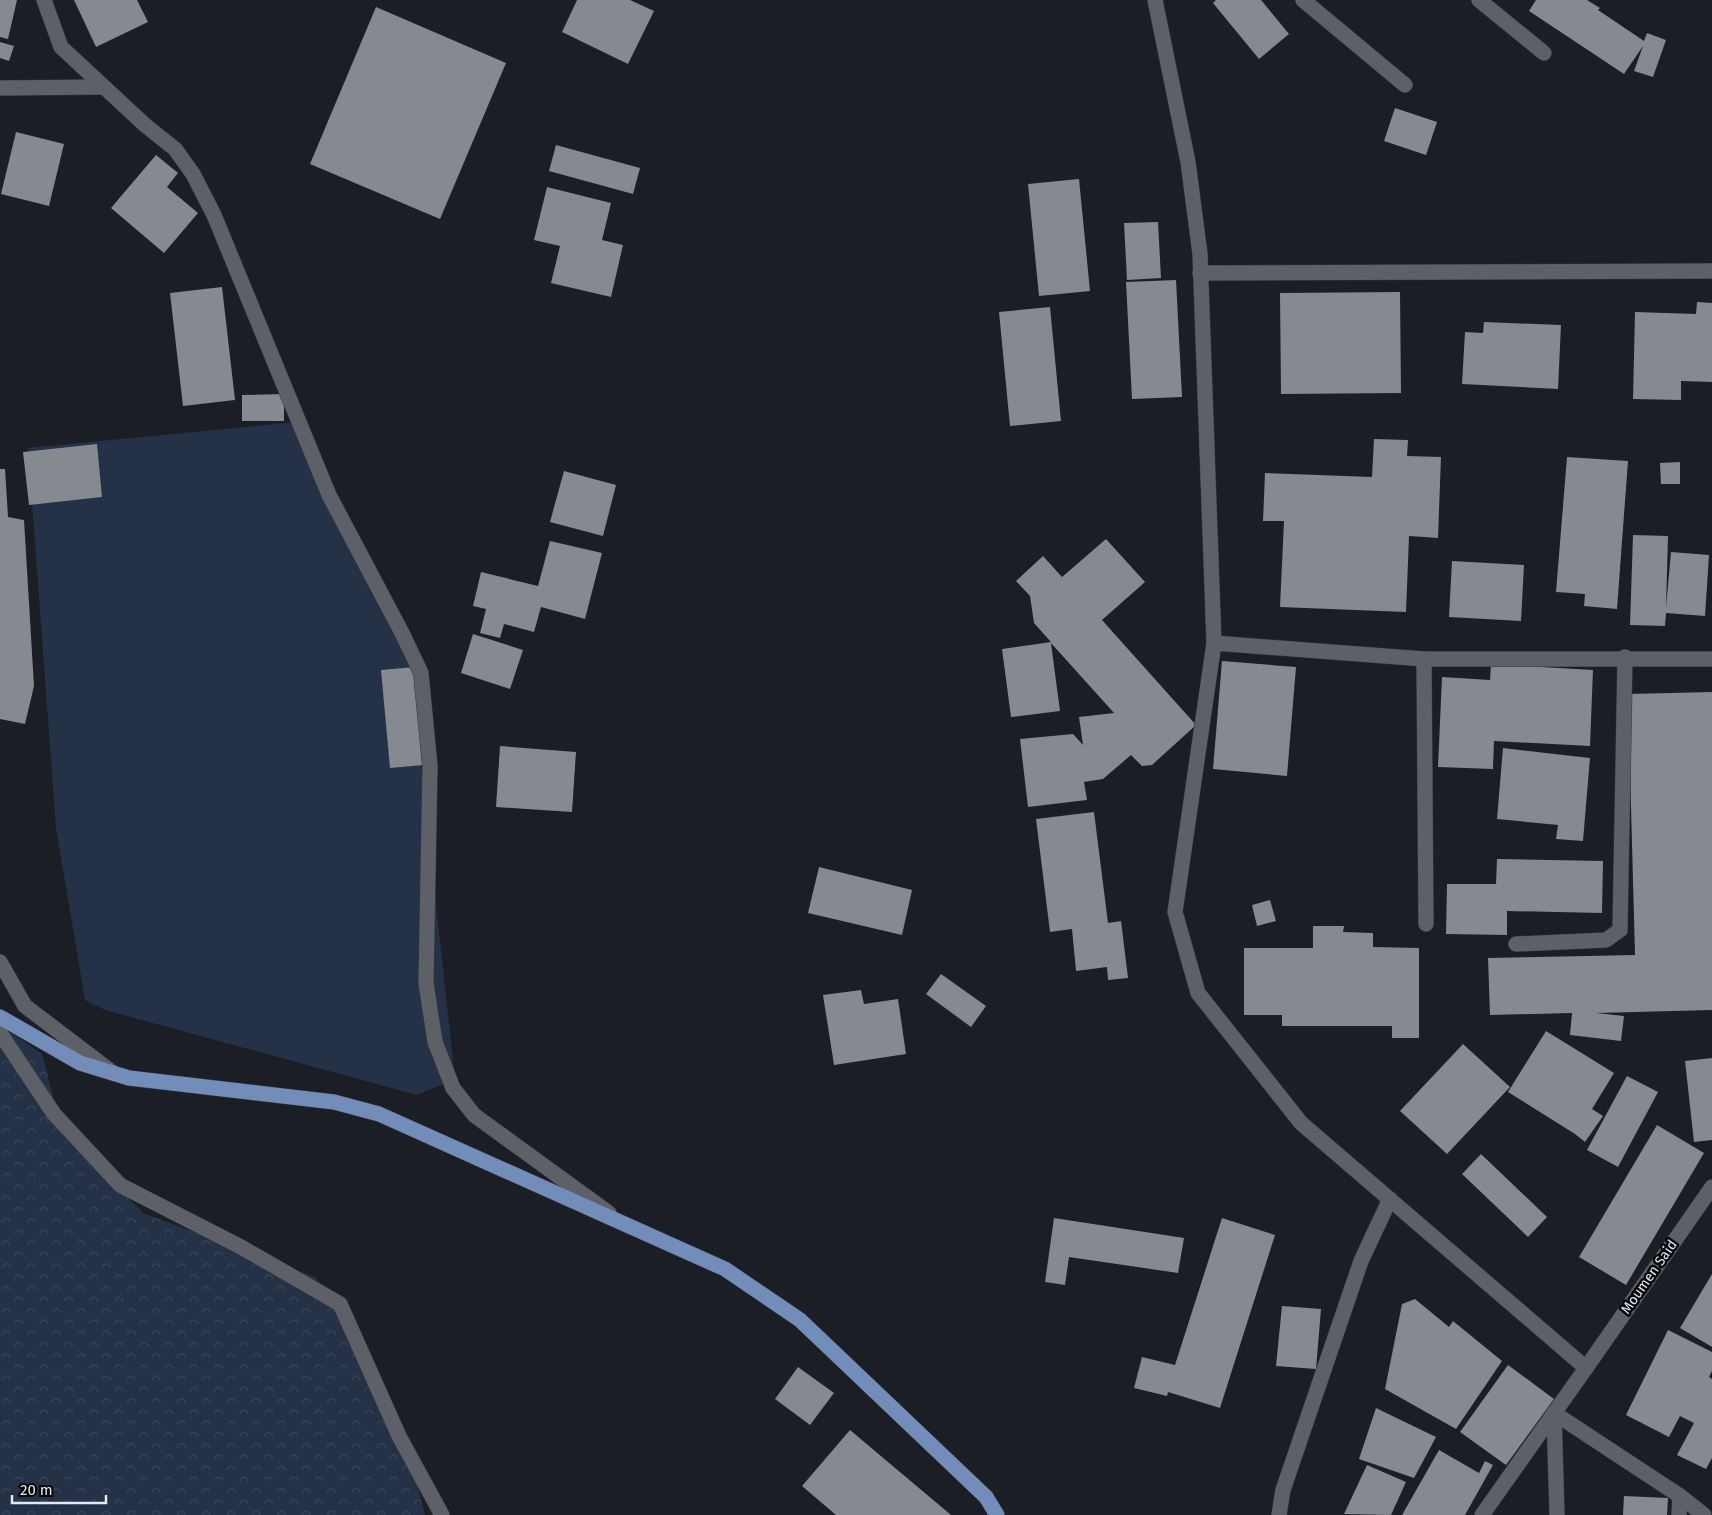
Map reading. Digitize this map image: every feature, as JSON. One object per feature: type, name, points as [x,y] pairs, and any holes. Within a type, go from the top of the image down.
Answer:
[{"type":"main road","points":[[0,1017],[80,1063],[129,1078],[334,1102],[379,1114],[725,1269],[800,1320],[986,1497],[997,1515]]},
{"type":"street","points":[[44,0],[61,47],[103,87],[175,149],[193,174],[214,215],[329,496],[402,633],[421,673],[430,766],[426,983],[435,1042],[453,1088],[474,1115],[623,1224]]},
{"type":"street","points":[[1155,0],[1188,162],[1200,273],[1214,643],[1174,912],[1198,994],[1301,1123],[1586,1368]]},
{"type":"street","points":[[1303,0],[1405,85]]},
{"type":"street","points":[[1479,0],[1544,53]]},
{"type":"street","points":[[0,88],[103,87]]},
{"type":"street","points":[[1200,273],[1712,271]]},
{"type":"street","points":[[1214,643],[1424,659],[1625,657],[1712,659]]},
{"type":"street","points":[[1516,944],[1606,940],[1620,930],[1625,657]]},
{"type":"street","points":[[1424,659],[1426,924]]},
{"type":"street","points":[[0,962],[25,1006],[113,1073]]},
{"type":"street","points":[[0,1034],[54,1114],[120,1185],[241,1247],[340,1304],[399,1436],[442,1515]]},
{"type":"street","name":"Moumen Said","points":[[1482,1515],[1712,1187]]},
{"type":"street","points":[[1279,1515],[1283,1490],[1361,1261],[1390,1199]]},
{"type":"street","points":[[1554,1413],[1680,1496],[1704,1515]]},
{"type":"street","points":[[1554,1413],[1557,1515]]},
{"type":"street","points":[[1679,1515],[1680,1496]]},
{"type":"green space","points":[[296,422],[416,682],[422,774],[455,1079],[417,1095],[105,1010],[85,1000],[56,828],[28,448]]},
{"type":"green space","points":[[0,1025],[42,1054],[61,1126],[143,1213],[315,1277],[347,1315],[406,1439],[425,1515],[0,1515]]},
{"type":"building","points":[[0,0],[17,0],[8,39],[0,37]]},
{"type":"building","points":[[74,0],[137,0],[148,22],[96,47]]},
{"type":"building","points":[[577,0],[630,0],[654,11],[628,64],[562,32]]},
{"type":"building","points":[[1216,0],[1261,0],[1289,34],[1259,59],[1213,3]]},
{"type":"building","points":[[1536,0],[1587,0],[1600,8],[1598,10],[1644,41],[1647,33],[1666,40],[1653,77],[1634,71],[1643,46],[1624,74],[1529,11]]},
{"type":"building","points":[[376,7],[506,63],[440,219],[310,164]]},
{"type":"building","points":[[0,42],[14,46],[9,61],[0,58]]},
{"type":"building","points":[[1395,108],[1437,122],[1426,155],[1384,141]]},
{"type":"building","points":[[16,132],[64,144],[49,206],[1,194]]},
{"type":"building","points":[[556,145],[640,168],[633,194],[549,171]]},
{"type":"building","points":[[156,155],[178,173],[167,187],[198,213],[164,253],[111,208]]},
{"type":"building","points":[[1079,179],[1090,291],[1039,296],[1028,184]]},
{"type":"building","points":[[547,187],[611,203],[602,240],[623,245],[611,297],[551,283],[560,246],[534,240]]},
{"type":"building","points":[[1158,222],[1161,278],[1127,280],[1124,223]]},
{"type":"building","points":[[1176,280],[1182,397],[1132,399],[1126,282]]},
{"type":"building","points":[[222,287],[235,400],[183,406],[170,293]]},
{"type":"building","points":[[1400,292],[1401,393],[1281,394],[1280,293]]},
{"type":"building","points":[[1697,302],[1712,303],[1712,382],[1681,381],[1681,400],[1633,399],[1635,312],[1696,314]]},
{"type":"building","points":[[1050,307],[1061,421],[1010,426],[999,312]]},
{"type":"building","points":[[1484,322],[1561,325],[1558,389],[1462,384],[1465,332],[1483,333]]},
{"type":"building","points":[[284,394],[284,421],[242,421],[242,395]]},
{"type":"building","points":[[1374,439],[1408,440],[1407,456],[1441,457],[1438,538],[1409,536],[1406,612],[1280,607],[1284,521],[1263,521],[1265,473],[1372,477]]},
{"type":"building","points":[[97,444],[102,497],[29,505],[23,452]]},
{"type":"building","points":[[1567,457],[1628,461],[1617,609],[1584,606],[1585,594],[1556,592]]},
{"type":"building","points":[[1680,462],[1680,484],[1661,484],[1660,463]]},
{"type":"building","points":[[0,469],[5,469],[8,517],[24,520],[34,686],[25,724],[0,719]]},
{"type":"building","points":[[564,471],[616,485],[603,536],[550,522]]},
{"type":"building","points":[[1633,535],[1668,536],[1666,608],[1671,552],[1709,555],[1705,616],[1666,613],[1665,626],[1630,625]]},
{"type":"building","points":[[1106,539],[1145,582],[1102,620],[1196,725],[1152,765],[1142,766],[1131,755],[1103,779],[1084,782],[1087,800],[1028,807],[1020,739],[1073,734],[1083,745],[1079,717],[1114,713],[1051,643],[1060,711],[1011,717],[1002,649],[1051,642],[1034,623],[1030,596],[1016,581],[1043,556],[1062,577]]},
{"type":"building","points":[[550,541],[602,553],[585,619],[541,607],[534,632],[504,624],[500,638],[480,633],[486,609],[473,606],[481,572],[538,586]]},
{"type":"building","points":[[1452,561],[1524,565],[1521,621],[1449,617]]},
{"type":"building","points":[[473,634],[523,650],[510,689],[461,673]]},
{"type":"building","points":[[1222,661],[1296,667],[1287,776],[1213,769]]},
{"type":"building","points":[[1491,664],[1593,670],[1590,746],[1494,741],[1493,769],[1438,767],[1442,677],[1490,680]]},
{"type":"building","points":[[426,666],[435,764],[390,768],[381,670]]},
{"type":"building","points":[[1712,692],[1712,1010],[1596,1013],[1624,1016],[1621,1041],[1570,1035],[1572,1013],[1490,1015],[1488,958],[1635,955],[1628,694]]},
{"type":"building","points":[[500,746],[576,752],[572,812],[496,807]]},
{"type":"building","points":[[1503,748],[1590,758],[1583,841],[1556,839],[1558,825],[1497,819]]},
{"type":"building","points":[[1094,812],[1108,923],[1121,921],[1128,978],[1108,980],[1107,967],[1076,971],[1072,929],[1050,932],[1036,819]]},
{"type":"building","points":[[1497,859],[1603,861],[1602,913],[1507,911],[1507,935],[1446,934],[1447,884],[1496,884]]},
{"type":"building","points":[[819,867],[912,890],[902,935],[808,913]]},
{"type":"building","points":[[1270,900],[1276,921],[1257,926],[1252,905]]},
{"type":"building","points":[[1313,926],[1344,926],[1343,932],[1373,933],[1373,947],[1419,948],[1419,1038],[1392,1038],[1392,1026],[1282,1026],[1282,1015],[1244,1015],[1244,948],[1313,948]]},
{"type":"building","points":[[941,974],[986,1006],[971,1027],[926,994]]},
{"type":"building","points":[[861,990],[864,1004],[898,999],[906,1054],[834,1065],[823,995]]},
{"type":"building","points":[[1546,1031],[1614,1073],[1592,1109],[1603,1116],[1585,1142],[1508,1092]]},
{"type":"building","points":[[1463,1044],[1510,1087],[1447,1154],[1400,1111]]},
{"type":"building","points":[[1712,1058],[1712,1140],[1694,1142],[1685,1061]]},
{"type":"building","points":[[1627,1076],[1658,1092],[1618,1167],[1587,1150]]},
{"type":"building","points":[[1657,1125],[1704,1153],[1626,1285],[1579,1257]]},
{"type":"building","points":[[1481,1154],[1547,1217],[1528,1237],[1462,1174]]},
{"type":"building","points":[[1054,1218],[1184,1238],[1178,1273],[1069,1257],[1065,1285],[1045,1282]]},
{"type":"building","points":[[1222,1218],[1275,1235],[1220,1408],[1168,1392],[1167,1396],[1134,1388],[1142,1357],[1175,1365]]},
{"type":"building","points":[[1712,1274],[1712,1347],[1680,1328]]},
{"type":"building","points":[[1415,1299],[1449,1327],[1453,1321],[1502,1361],[1456,1429],[1385,1389],[1402,1304]]},
{"type":"building","points":[[1282,1306],[1321,1309],[1316,1369],[1276,1366]]},
{"type":"building","points":[[1668,1330],[1712,1352],[1712,1371],[1709,1377],[1712,1379],[1712,1458],[1706,1469],[1677,1455],[1694,1423],[1680,1416],[1669,1437],[1626,1415]]},
{"type":"building","points":[[1508,1365],[1554,1399],[1506,1465],[1460,1432]]},
{"type":"building","points":[[798,1367],[834,1393],[810,1425],[775,1399]]},
{"type":"building","points":[[1376,1408],[1436,1437],[1414,1478],[1359,1459]]},
{"type":"building","points":[[850,1430],[951,1515],[836,1515],[802,1486]]},
{"type":"building","points":[[1439,1450],[1479,1473],[1485,1461],[1493,1465],[1465,1515],[1402,1515]]},
{"type":"building","points":[[1367,1465],[1406,1482],[1391,1515],[1344,1514]]},
{"type":"building","points":[[1624,1496],[1668,1498],[1667,1515],[1623,1515]]}]
